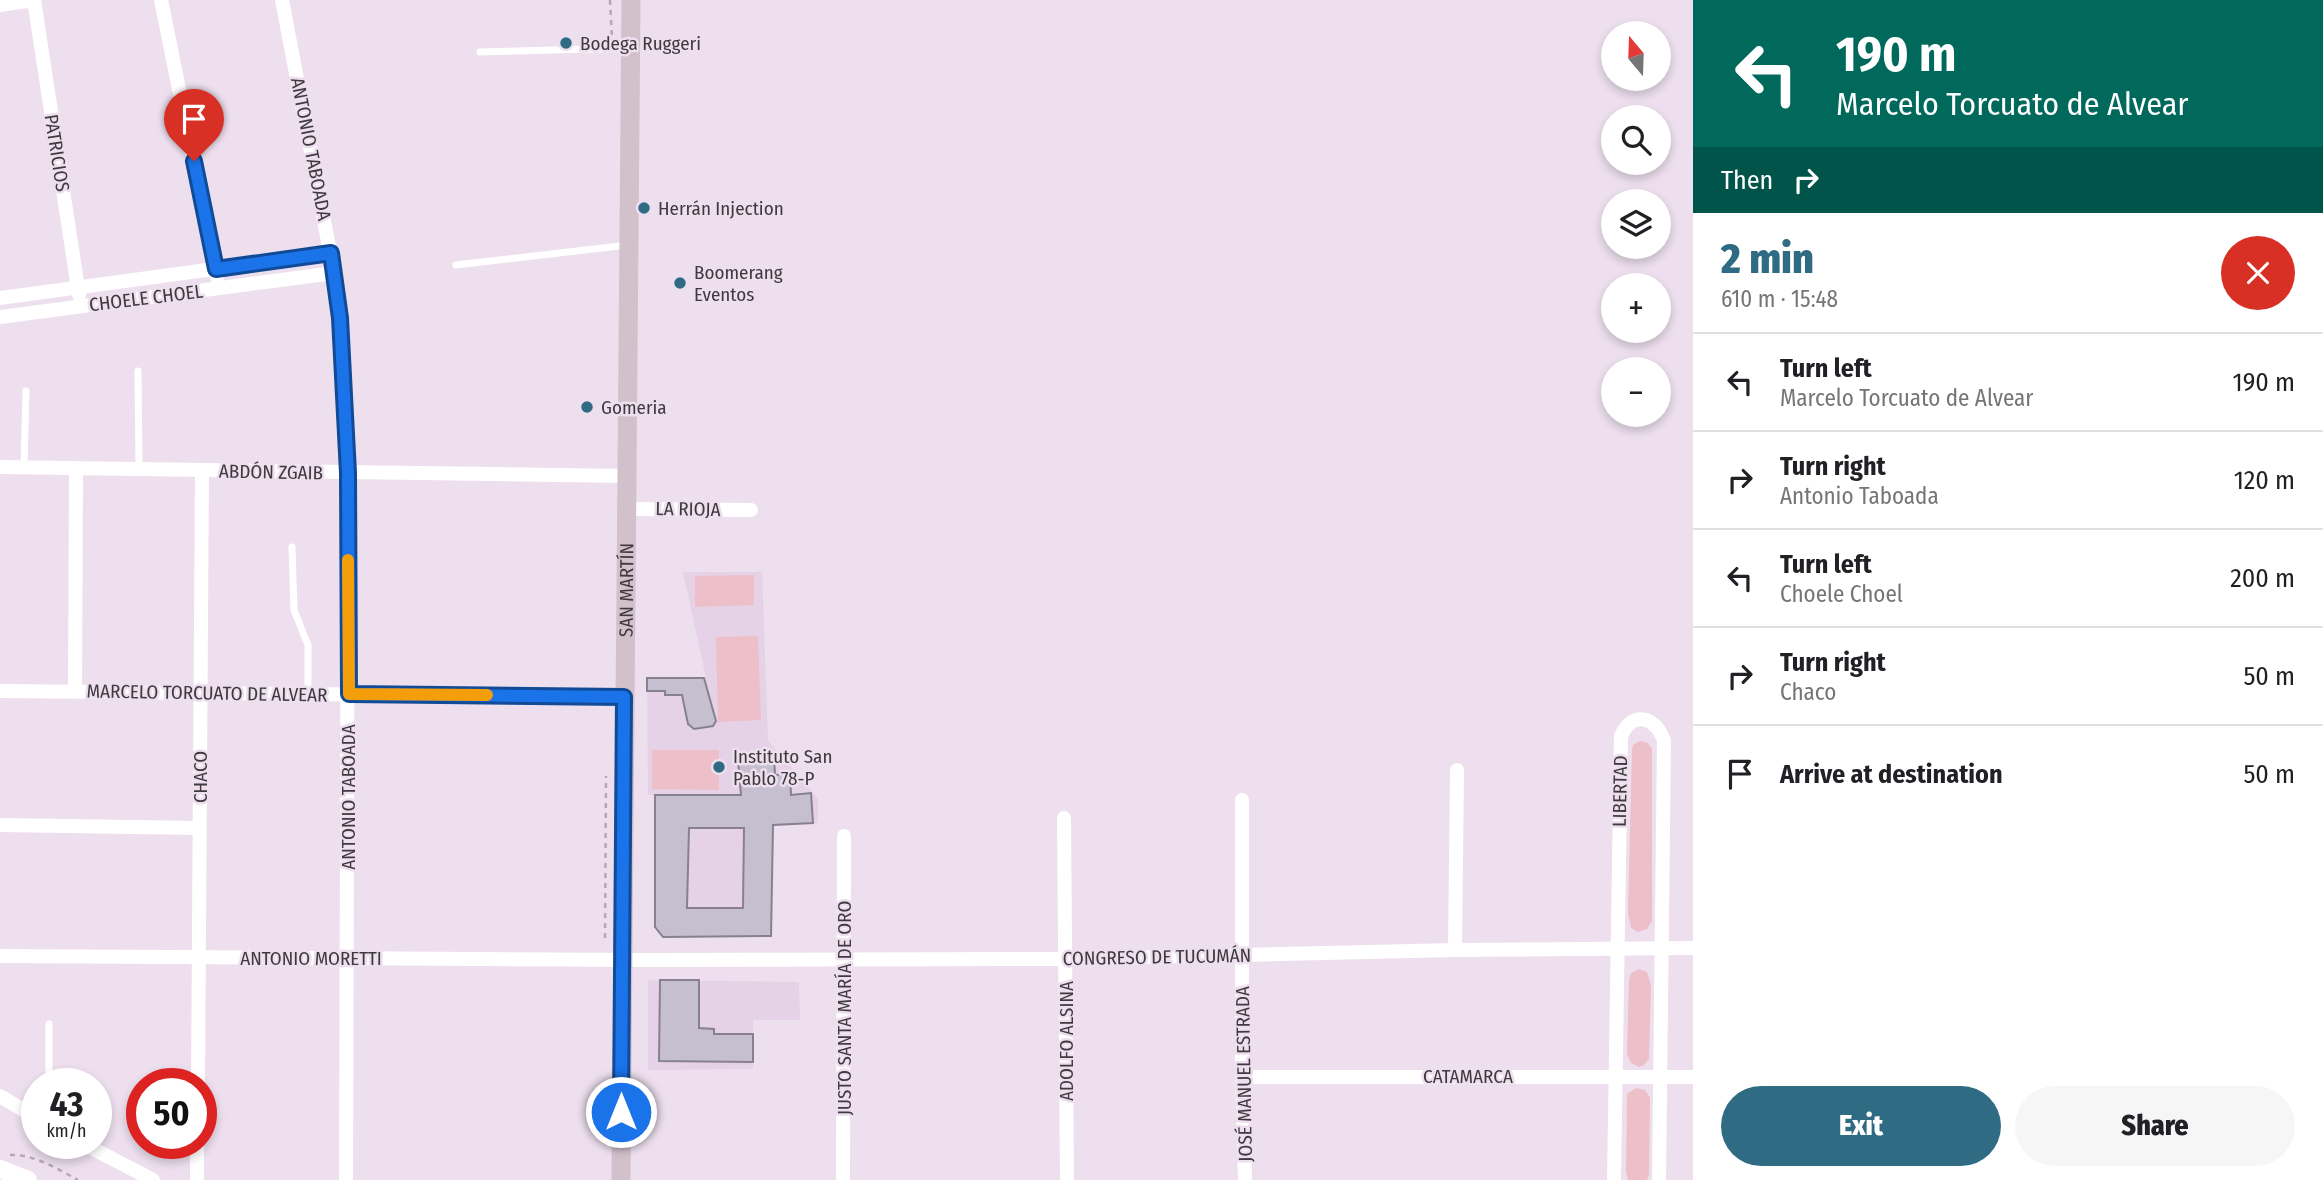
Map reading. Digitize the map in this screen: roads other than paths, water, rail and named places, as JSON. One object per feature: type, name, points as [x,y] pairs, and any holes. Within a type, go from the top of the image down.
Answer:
[{"type":"main road","name":"SAN MARTÍN","points":[[621,1180],[631,0]]},
{"type":"street","points":[[0,5],[34,0]]},
{"type":"street","name":"PATRICIOS","points":[[34,0],[80,306]]},
{"type":"street","points":[[160,0],[220,288]]},
{"type":"street","name":"ANTONIO TABOADA","points":[[282,0],[331,253],[340,318],[348,473],[346,1180]]},
{"type":"street","name":"CHOELE CHOEL","points":[[0,298],[331,253]]},
{"type":"street","name":"CHOELE CHOEL","points":[[0,317],[334,272]]},
{"type":"street","name":"ABDÓN ZGAIB","points":[[0,467],[626,475]]},
{"type":"street","points":[[75,691],[76,469]]},
{"type":"street","name":"CHACO","points":[[198,1068],[202,471]]},
{"type":"street","name":"LA RIOJA","points":[[626,509],[751,510]]},
{"type":"street","name":"MARCELO TORCUATO DE ALVEAR","points":[[0,691],[624,697]]},
{"type":"street","name":"LIBERTAD","points":[[1614,1180],[1621,736],[1630,724],[1644,719],[1658,726],[1664,741],[1659,1180]]},
{"type":"street","points":[[1455,950],[1457,770]]},
{"type":"street","name":"JOSÉ MANUEL ESTRADA","points":[[1242,800],[1242,1077],[1245,1180]]},
{"type":"street","name":"ADOLFO ALSINA","points":[[1064,817],[1067,1180]]},
{"type":"street","points":[[0,825],[199,828]]},
{"type":"street","name":"JUSTO SANTA MARÍA DE ORO","points":[[843,1180],[844,836]]},
{"type":"street","name":"CONGRESO DE TUCUMÁN","points":[[622,959],[1066,959],[1455,950],[1693,948]]},
{"type":"street","name":"ANTONIO MORETTI","points":[[0,956],[622,959]]},
{"type":"street","name":"CATAMARCA","points":[[1242,1077],[1693,1077]]},
{"type":"street","points":[[0,1096],[21,1108]]},
{"type":"street","points":[[112,1159],[153,1180]]},
{"type":"street","points":[[197,1159],[197,1180]]},
{"type":"street","points":[[1,1164],[28,1180]]},
{"type":"street","points":[[1,1164],[5,1180]]},
{"type":"lane","points":[[480,52],[632,48]]},
{"type":"lane","points":[[456,265],[628,245]]},
{"type":"lane","points":[[138,370],[139,470]]},
{"type":"lane","points":[[24,468],[26,391]]},
{"type":"lane","points":[[292,547],[294,610],[308,645],[308,694]]},
{"type":"lane","points":[[49,1024],[49,1068]]},
{"type":"place","name":"Bodega Ruggeri","points":[[566,43]]},
{"type":"place","name":"Herrán Injection","points":[[644,208]]},
{"type":"place","name":"Boomerang Eventos","points":[[680,283]]},
{"type":"place","name":"Gomeria","points":[[587,407]]},
{"type":"place","name":"Instituto San Pablo 78-P","points":[[719,767]]}]
